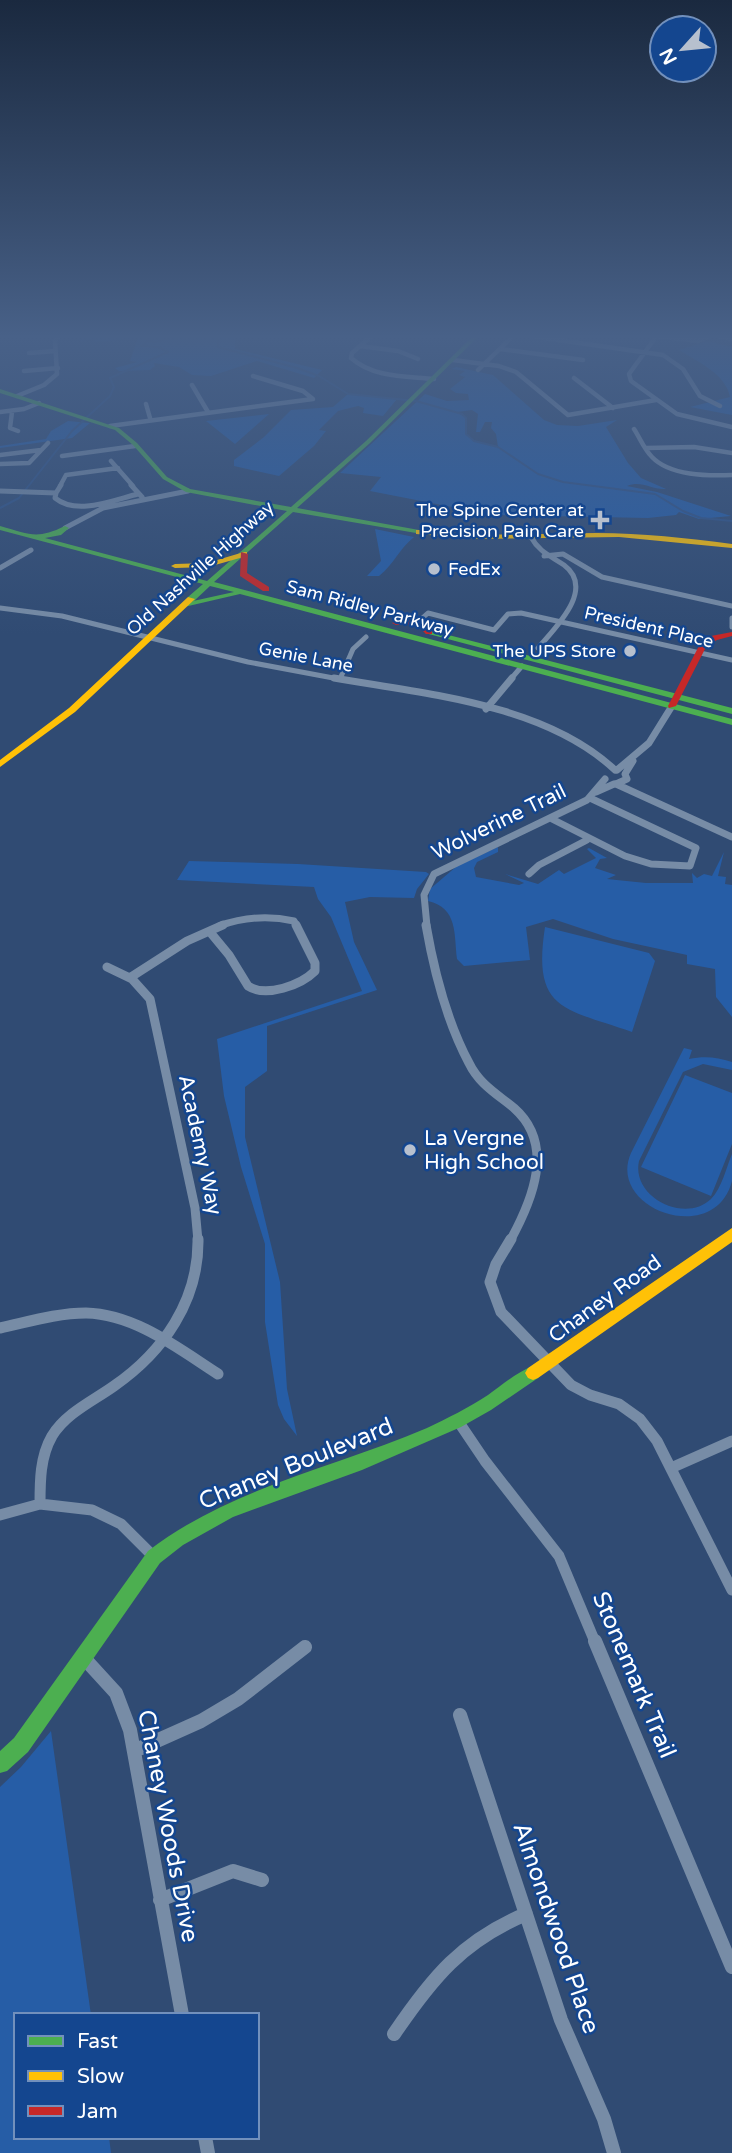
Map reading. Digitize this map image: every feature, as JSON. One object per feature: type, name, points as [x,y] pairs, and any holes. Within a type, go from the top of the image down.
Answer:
[{"type":"main road","points":[[124,434],[161,477],[188,491],[443,536],[475,539],[583,535],[663,538],[732,547]]},
{"type":"main road","name":"Old Nashville Highway","points":[[0,764],[72,710],[374,434]]},
{"type":"main road","name":"Sam Ridley Parkway","points":[[0,520],[48,539],[114,550],[173,570]]},
{"type":"main road","name":"Sam Ridley Parkway","points":[[0,528],[215,580],[266,589],[522,666],[674,701],[732,711]]},
{"type":"main road","points":[[173,570],[208,565],[244,554],[243,573],[266,589]]},
{"type":"main road","points":[[173,570],[188,586],[191,595],[187,605]]},
{"type":"main road","name":"Sam Ridley Parkway","points":[[215,580],[246,593],[338,618],[429,632],[550,663],[732,722]]},
{"type":"main road","points":[[187,605],[222,595],[246,593]]},
{"type":"main road","points":[[338,618],[359,625],[366,630],[366,637],[392,627],[418,622],[429,632]]},
{"type":"main road","points":[[674,701],[698,652],[708,640],[732,634]]},
{"type":"main road","points":[[510,653],[524,653],[538,648],[538,656],[550,663]]},
{"type":"main road","name":"Chaney Road","points":[[501,1396],[732,1234]]},
{"type":"main road","name":"Chaney Boulevard","points":[[0,1764],[21,1745],[84,1658],[122,1599],[155,1557],[176,1538],[206,1520],[361,1462],[458,1421],[501,1396]]},
{"type":"street","points":[[637,434],[655,460],[670,467],[713,475],[732,475]]},
{"type":"street","points":[[0,464],[29,463],[48,443]]},
{"type":"street","points":[[62,456],[135,446]]},
{"type":"street","points":[[646,448],[694,447],[732,453]]},
{"type":"street","points":[[0,455],[41,450]]},
{"type":"street","points":[[111,461],[144,499]]},
{"type":"street","points":[[92,513],[59,503],[55,498],[66,475],[118,468]]},
{"type":"street","points":[[0,488],[19,493],[56,493]]},
{"type":"street","points":[[0,568],[92,513],[188,491]]},
{"type":"street","points":[[80,509],[138,494]]},
{"type":"street","points":[[531,537],[544,556],[575,574],[579,583],[569,610],[538,648]]},
{"type":"street","points":[[544,556],[562,554],[602,577],[732,606]]},
{"type":"street","name":"Genie Lane","points":[[0,608],[66,615],[148,638],[486,709],[554,728],[598,757],[611,773]]},
{"type":"street","name":"President Place","points":[[418,622],[428,613],[494,629],[508,614],[516,612],[732,660]]},
{"type":"street","points":[[732,618],[732,627]]},
{"type":"street","points":[[340,679],[353,649],[366,637]]},
{"type":"street","points":[[486,709],[522,666]]},
{"type":"street","name":"Wolverine Trail","points":[[593,795],[611,773],[633,761],[653,741],[674,701]]},
{"type":"street","name":"Wolverine Trail","points":[[633,761],[626,777],[605,790],[552,819],[434,874],[426,885],[424,901],[439,984],[467,1064],[479,1080],[512,1105],[526,1121],[533,1135],[540,1167],[532,1198],[490,1282],[494,1298],[501,1312],[571,1385],[590,1395],[619,1404],[640,1419],[657,1441],[732,1590]]},
{"type":"street","points":[[611,773],[626,777],[640,793]]},
{"type":"street","points":[[611,773],[615,784],[640,793],[732,837]]},
{"type":"street","points":[[552,819],[587,840],[630,858],[654,864],[690,866],[696,848],[593,795]]},
{"type":"street","points":[[529,874],[539,865],[587,840]]},
{"type":"street","points":[[107,967],[131,977],[177,946],[247,916],[259,914],[294,920],[315,963],[315,971],[300,982],[265,991],[255,990],[245,986],[233,961],[210,932]]},
{"type":"street","name":"Academy Way","points":[[40,1504],[40,1466],[53,1436],[70,1417],[124,1379],[163,1341],[184,1305],[196,1273],[198,1228],[150,999],[131,977]]},
{"type":"street","points":[[0,1328],[58,1316],[89,1313],[114,1318],[163,1341],[218,1374]]},
{"type":"street","name":"Stonemark Trail","points":[[458,1421],[485,1461],[559,1556],[732,1967]]},
{"type":"street","points":[[671,1468],[732,1441]]},
{"type":"street","points":[[0,1515],[40,1504],[92,1510],[121,1524],[155,1557]]},
{"type":"street","points":[[134,1751],[201,1721],[238,1699],[305,1647]]},
{"type":"street","name":"Chaney Woods Drive","points":[[84,1658],[116,1693],[130,1730],[182,2013]]},
{"type":"street","name":"Almondwood Place","points":[[460,1715],[561,2020],[604,2119],[614,2153]]},
{"type":"street","points":[[160,1900],[233,1871],[262,1880]]},
{"type":"street","points":[[394,2035],[432,1979],[462,1948],[496,1925],[526,1914]]},
{"type":"shaded area","points":[[49,434],[76,434],[72,438],[0,448],[0,446],[46,439]]},
{"type":"shaded area","points":[[223,434],[246,434],[235,444]]},
{"type":"shaded area","points":[[267,434],[323,434],[279,476],[234,466],[234,460]]},
{"type":"shaded area","points":[[381,434],[467,434],[474,441],[498,447],[496,434],[611,434],[641,478],[666,489],[637,484],[627,486],[657,492],[731,516],[699,519],[679,512],[676,515],[648,518],[493,515],[370,491],[381,477],[340,473]]},
{"type":"shaded area","points":[[375,529],[414,537],[379,576],[367,576],[381,561]]},
{"type":"shaded area","points":[[498,847],[498,852],[477,862],[474,868],[476,877],[519,885],[524,883],[505,874],[538,884],[559,870],[564,874],[596,858],[587,849],[589,848],[607,858],[600,859],[595,868],[616,875],[607,879],[646,883],[693,883],[692,873],[697,878],[704,874],[712,876],[724,852],[718,876],[726,877],[725,884],[732,885],[732,1017],[716,997],[715,969],[687,964],[687,955],[613,939],[553,919],[526,927],[530,960],[464,966],[457,959],[450,916],[438,904],[428,901],[430,889],[457,866]]},
{"type":"shaded area","points":[[189,861],[298,864],[429,874],[417,889],[414,898],[370,897],[345,902],[354,942],[377,990],[267,1026],[267,1071],[245,1087],[245,1137],[280,1282],[287,1389],[297,1436],[284,1419],[278,1405],[265,1322],[265,1244],[241,1167],[224,1096],[217,1039],[362,991],[331,917],[318,899],[314,887],[177,880]]},
{"type":"shaded area","points":[[545,927],[649,953],[655,961],[632,1032],[588,1017],[558,1002],[549,991],[544,975],[542,955]]},
{"type":"shaded area","points":[[684,1048],[692,1050],[689,1059],[710,1058],[732,1062],[732,1070],[703,1064],[683,1072],[639,1161],[643,1186],[651,1195],[662,1203],[688,1209],[700,1206],[715,1194],[732,1154],[732,1181],[722,1201],[706,1213],[686,1216],[666,1213],[647,1204],[634,1190],[627,1173],[631,1153]]},
{"type":"shaded area","points":[[685,1075],[732,1093],[732,1144],[711,1196],[641,1167]]},
{"type":"shaded area","points":[[51,1731],[91,2013],[14,2013],[14,2139],[109,2139],[111,2153],[0,2153],[0,1787]]},
{"type":"waterway","points":[[0,508],[19,498],[69,434]]},
{"type":"waterway","points":[[467,434],[474,441],[498,447],[538,474],[563,482],[655,494],[683,511],[701,518],[732,521]]},
{"type":"traffic: fast","points":[[124,434],[165,478],[188,491],[419,532]]},
{"type":"traffic: fast","points":[[191,599],[376,434]]},
{"type":"traffic: fast","points":[[0,528],[732,722]]},
{"type":"traffic: fast","points":[[42,536],[58,533],[65,528]]},
{"type":"traffic: fast","points":[[187,605],[236,594]]},
{"type":"traffic: fast","points":[[428,631],[732,711]]},
{"type":"traffic: fast","points":[[0,1764],[21,1745],[154,1557],[177,1539],[227,1511],[362,1462],[445,1427],[476,1411],[533,1373]]},
{"type":"traffic: slow","points":[[419,532],[479,537],[619,535],[732,546]]},
{"type":"traffic: slow","points":[[175,566],[208,565],[244,554]]},
{"type":"traffic: slow","points":[[0,764],[72,710],[191,599]]},
{"type":"traffic: slow","points":[[533,1373],[732,1234]]},
{"type":"traffic: jam","points":[[244,554],[243,574],[266,589]]},
{"type":"traffic: jam","points":[[396,623],[418,622],[429,632]]},
{"type":"traffic: jam","points":[[672,706],[704,644],[714,638],[732,634]]},
{"type":"place","name":"The Spine Center at Precision Pain Care","points":[[600,520]]},
{"type":"place","name":"FedEx","points":[[434,569]]},
{"type":"place","name":"The UPS Store","points":[[630,651]]},
{"type":"place","name":"La Vergne High School","points":[[410,1150]]}]
